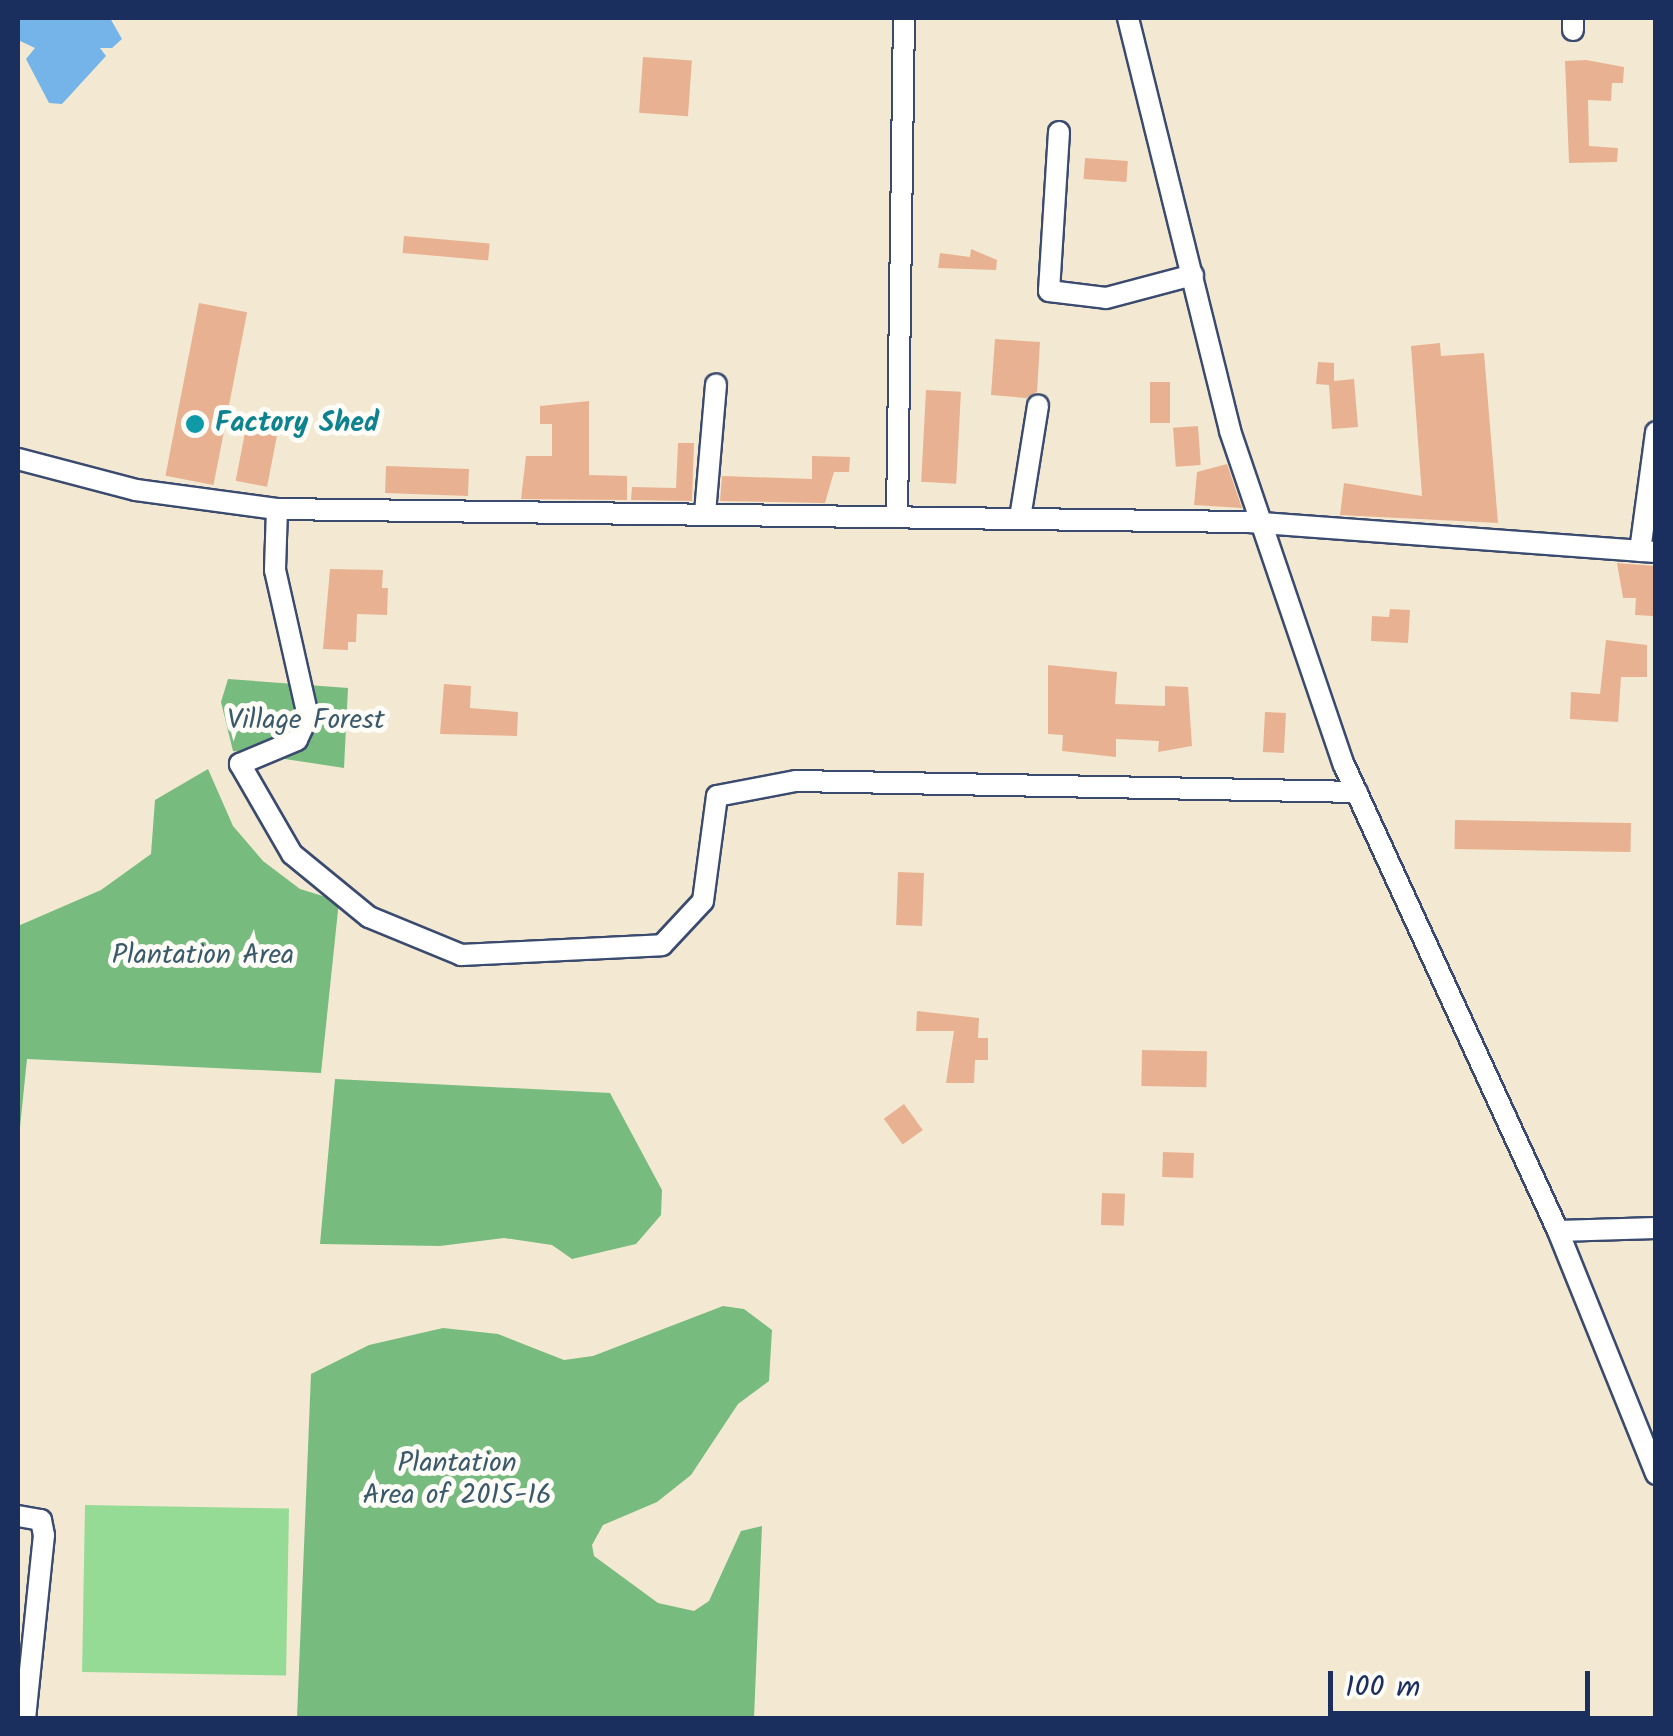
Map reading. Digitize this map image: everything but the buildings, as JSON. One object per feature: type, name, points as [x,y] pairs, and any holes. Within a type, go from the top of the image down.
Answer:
[{"type":"street","points":[[897,516],[904,18]]},
{"type":"street","points":[[1128,18],[1260,523],[1357,792],[1558,1230],[1656,1474]]},
{"type":"street","points":[[1059,132],[1050,291],[1106,298],[1193,276]]},
{"type":"street","points":[[705,513],[716,384]]},
{"type":"street","points":[[1020,518],[1038,405]]},
{"type":"street","points":[[18,459],[136,490],[276,509],[1260,523],[1648,552],[1656,432]]},
{"type":"street","points":[[276,509],[275,570],[308,716],[296,740],[240,764],[292,854],[369,917],[461,955],[662,945],[704,901],[718,796],[796,781],[1357,792]]},
{"type":"street","points":[[1558,1230],[1656,1228]]},
{"type":"street","points":[[18,1516],[41,1520],[44,1534],[25,1718]]},
{"type":"green space","name":"Village Forest","points":[[228,679],[348,688],[344,768],[233,751],[221,702]]},
{"type":"green space","name":"Plantation Area","points":[[208,769],[233,826],[263,861],[300,889],[339,901],[321,1073],[27,1059],[18,1147],[18,926],[101,890],[151,854],[155,800]]},
{"type":"green space","points":[[335,1079],[610,1093],[662,1190],[661,1215],[636,1244],[572,1259],[552,1245],[504,1238],[440,1246],[320,1244]]},
{"type":"green space","name":"Plantation Area of 2015-16","points":[[723,1306],[744,1309],[772,1330],[769,1381],[738,1404],[691,1475],[657,1502],[603,1525],[592,1545],[594,1556],[658,1603],[694,1611],[709,1601],[741,1531],[762,1526],[754,1718],[297,1718],[311,1374],[369,1345],[443,1328],[498,1334],[564,1360],[593,1356]]},
{"type":"green space","points":[[85,1505],[289,1509],[286,1676],[82,1672]]},
{"type":"water","points":[[18,18],[110,18],[122,39],[112,48],[100,48],[106,56],[62,104],[49,103],[26,59],[35,48],[18,40]]},
{"type":"place","name":"Factory Shed","points":[[195,424]]}]
